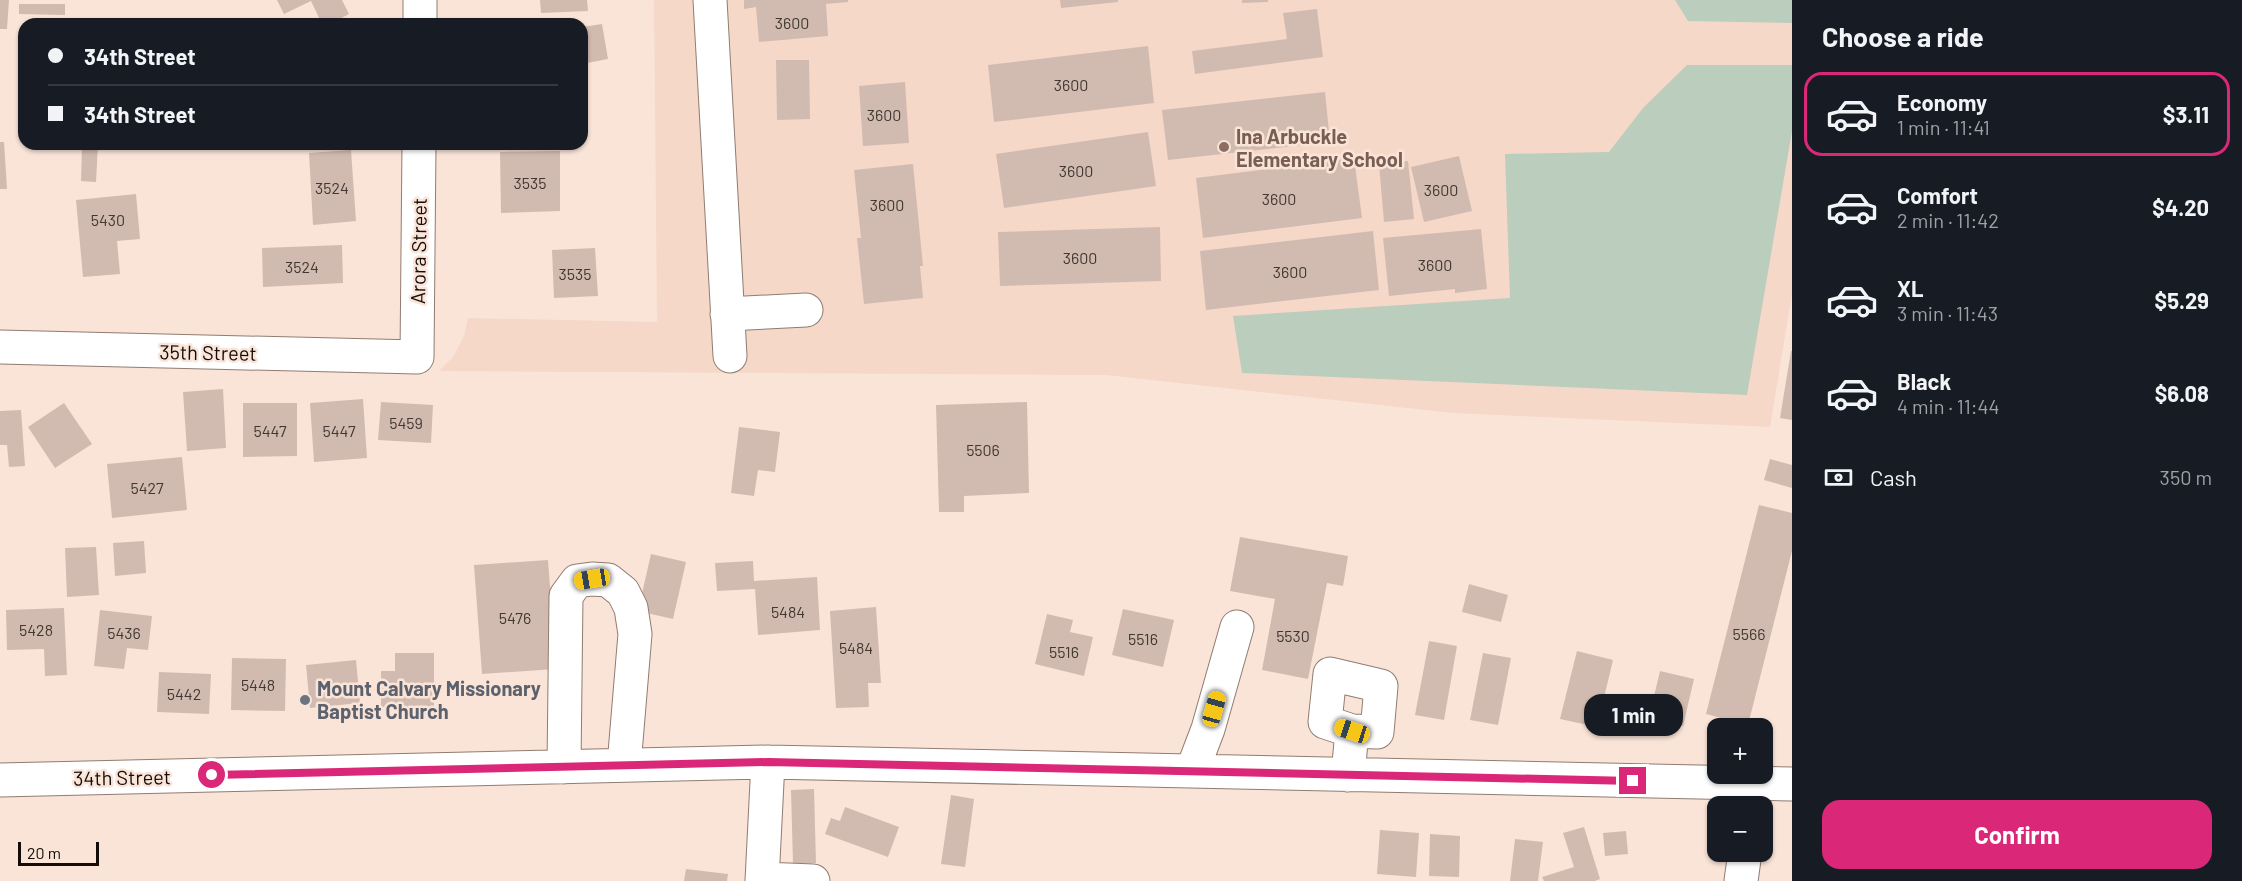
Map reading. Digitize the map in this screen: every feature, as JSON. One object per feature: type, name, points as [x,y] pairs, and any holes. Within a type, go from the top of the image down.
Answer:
[{"type":"street","points":[[420,0],[420,18]]},
{"type":"street","points":[[710,0],[730,356]]},
{"type":"street","name":"Arora Street","points":[[417,357],[418,150]]},
{"type":"street","points":[[727,314],[806,310]]},
{"type":"street","name":"35th Street","points":[[0,347],[417,357]]},
{"type":"street","points":[[564,767],[566,596],[577,581],[592,579],[608,580],[623,592],[631,608],[636,634],[624,765]]},
{"type":"street","points":[[1192,771],[1208,729],[1237,627]]},
{"type":"street","points":[[1348,775],[1352,731]]},
{"type":"street","points":[[768,762],[762,880],[813,881]]},
{"type":"street","name":"34th Street","points":[[0,780],[768,762],[1348,775],[1751,795],[1792,784]]},
{"type":"street","points":[[1742,881],[1744,862]]},
{"type":"shaded area","name":"Ina Arbuckle Elementary School","points":[[654,0],[1792,0],[1792,294],[1770,427],[1453,413],[1106,375],[439,371],[453,357],[464,336],[468,318],[657,322]]},
{"type":"green space","points":[[1675,0],[1792,0],[1792,23],[1688,21]]},
{"type":"green space","points":[[1687,65],[1792,65],[1792,131],[1747,395],[1242,373],[1233,316],[1510,298],[1505,154],[1609,152],[1643,108]]},
{"type":"building","points":[[0,0],[9,0],[7,29],[0,29]]},
{"type":"building","points":[[277,0],[342,0],[349,14],[341,18],[319,18],[311,1],[284,14]]},
{"type":"building","points":[[540,0],[587,0],[588,11],[541,13]]},
{"type":"building","points":[[744,0],[848,0],[848,2],[826,4],[828,36],[759,42],[756,7],[744,9]]},
{"type":"building","points":[[1060,0],[1118,0],[1118,2],[1061,8]]},
{"type":"building","points":[[1242,0],[1268,0],[1268,2],[1242,3]]},
{"type":"building","points":[[19,4],[65,4],[65,15],[19,14]]},
{"type":"building","name":"Ina Arbuckle Elementary School","points":[[1317,9],[1323,57],[1195,74],[1192,51],[1287,39],[1283,13]]},
{"type":"building","points":[[602,24],[608,59],[588,63],[588,26]]},
{"type":"building","points":[[1148,46],[1154,103],[994,122],[988,65]]},
{"type":"building","points":[[776,60],[809,60],[810,119],[777,120]]},
{"type":"building","points":[[905,82],[909,143],[863,146],[859,86]]},
{"type":"building","name":"Ina Arbuckle Elementary School","points":[[1325,92],[1330,142],[1168,160],[1162,110]]},
{"type":"building","points":[[1148,132],[1156,186],[1004,208],[996,154]]},
{"type":"building","points":[[0,142],[4,142],[7,189],[0,189]]},
{"type":"building","points":[[82,150],[98,150],[96,182],[81,181]]},
{"type":"building","points":[[351,150],[356,221],[313,225],[309,153]]},
{"type":"building","points":[[560,151],[560,211],[501,213],[500,152]]},
{"type":"building","name":"Ina Arbuckle Elementary School","points":[[1459,156],[1472,211],[1424,222],[1411,167]]},
{"type":"building","name":"Ina Arbuckle Elementary School","points":[[1354,158],[1362,218],[1203,238],[1196,178]]},
{"type":"building","name":"Ina Arbuckle Elementary School","points":[[1408,161],[1414,219],[1384,222],[1379,164]]},
{"type":"building","points":[[913,164],[923,266],[920,266],[923,298],[864,304],[857,238],[861,238],[854,170]]},
{"type":"building","points":[[136,194],[140,239],[117,241],[120,274],[83,277],[76,200]]},
{"type":"building","points":[[1160,227],[1161,281],[1000,286],[998,232]]},
{"type":"building","points":[[1481,229],[1487,289],[1455,293],[1455,289],[1389,296],[1383,238]]},
{"type":"building","points":[[1373,231],[1379,290],[1206,310],[1200,251]]},
{"type":"building","points":[[342,245],[343,283],[263,287],[262,248]]},
{"type":"building","points":[[595,248],[598,296],[554,298],[552,250]]},
{"type":"building","points":[[1792,351],[1792,420],[1780,418]]},
{"type":"building","points":[[223,389],[226,448],[187,451],[183,392]]},
{"type":"building","points":[[363,399],[367,458],[314,462],[310,403]]},
{"type":"building","points":[[381,402],[433,405],[431,443],[378,440]]},
{"type":"building","points":[[1027,402],[1029,493],[964,496],[964,512],[939,512],[936,405]]},
{"type":"building","points":[[64,403],[92,444],[55,468],[28,427]]},
{"type":"building","points":[[243,403],[297,403],[297,456],[243,457]]},
{"type":"building","points":[[21,410],[25,466],[9,467],[7,445],[0,445],[0,411]]},
{"type":"building","points":[[739,427],[780,432],[775,472],[758,470],[754,496],[731,493]]},
{"type":"building","points":[[182,457],[187,510],[112,518],[107,464]]},
{"type":"building","points":[[1770,459],[1792,465],[1792,488],[1764,480]]},
{"type":"building","points":[[1759,505],[1792,513],[1792,551],[1750,718],[1721,718],[1706,714]]},
{"type":"building","points":[[1240,537],[1348,556],[1343,586],[1327,583],[1308,679],[1262,670],[1275,599],[1230,591]]},
{"type":"building","points":[[144,541],[146,573],[115,576],[113,543]]},
{"type":"building","points":[[96,547],[99,595],[67,597],[65,548]]},
{"type":"building","points":[[651,554],[686,562],[673,619],[638,611]]},
{"type":"building","points":[[548,560],[556,669],[482,674],[474,565]]},
{"type":"building","points":[[753,561],[754,581],[817,577],[820,630],[758,635],[755,589],[717,591],[715,563]]},
{"type":"building","points":[[1469,584],[1508,595],[1501,622],[1462,612]]},
{"type":"building","points":[[876,607],[881,683],[868,683],[869,707],[836,708],[830,611]]},
{"type":"building","points":[[64,608],[67,675],[45,676],[44,649],[7,650],[6,610]]},
{"type":"building","points":[[1123,609],[1174,620],[1163,667],[1112,655]]},
{"type":"building","points":[[100,610],[152,616],[148,650],[127,648],[124,669],[94,666]]},
{"type":"building","points":[[1047,614],[1073,620],[1070,632],[1093,637],[1084,676],[1035,664]]},
{"type":"building","points":[[1429,641],[1457,646],[1444,720],[1415,715]]},
{"type":"building","points":[[1577,651],[1613,660],[1597,727],[1560,719]]},
{"type":"building","points":[[395,653],[434,653],[434,707],[381,707],[381,671],[395,671]]},
{"type":"building","points":[[1483,653],[1511,658],[1498,725],[1470,720]]},
{"type":"building","points":[[232,658],[286,659],[285,711],[231,710]]},
{"type":"building","points":[[356,660],[360,703],[310,708],[306,665]]},
{"type":"building","points":[[1660,671],[1694,679],[1683,726],[1649,717]]},
{"type":"building","points":[[159,672],[211,674],[209,714],[157,712]]},
{"type":"building","points":[[814,789],[816,863],[793,864],[791,790]]},
{"type":"building","points":[[951,795],[974,799],[965,867],[941,864]]},
{"type":"building","points":[[845,807],[899,827],[888,857],[825,834],[831,818],[840,821]]},
{"type":"building","points":[[1584,827],[1600,879],[1595,881],[1544,881],[1542,877],[1574,867],[1563,833]]},
{"type":"building","points":[[1380,830],[1419,833],[1416,877],[1377,874]]},
{"type":"building","points":[[1626,831],[1628,854],[1605,856],[1603,833]]},
{"type":"building","points":[[1430,834],[1460,836],[1459,877],[1429,876]]},
{"type":"building","points":[[1515,839],[1543,842],[1538,881],[1510,881]]},
{"type":"building","points":[[686,869],[728,874],[727,881],[684,881]]},
{"type":"place","name":"Ina Arbuckle Elementary School","points":[[1224,147]]},
{"type":"place","name":"Mount Calvary Missionary Baptist Church","points":[[305,700]]},
{"type":"route","points":[[212,775],[768,762],[1633,781]]}]
